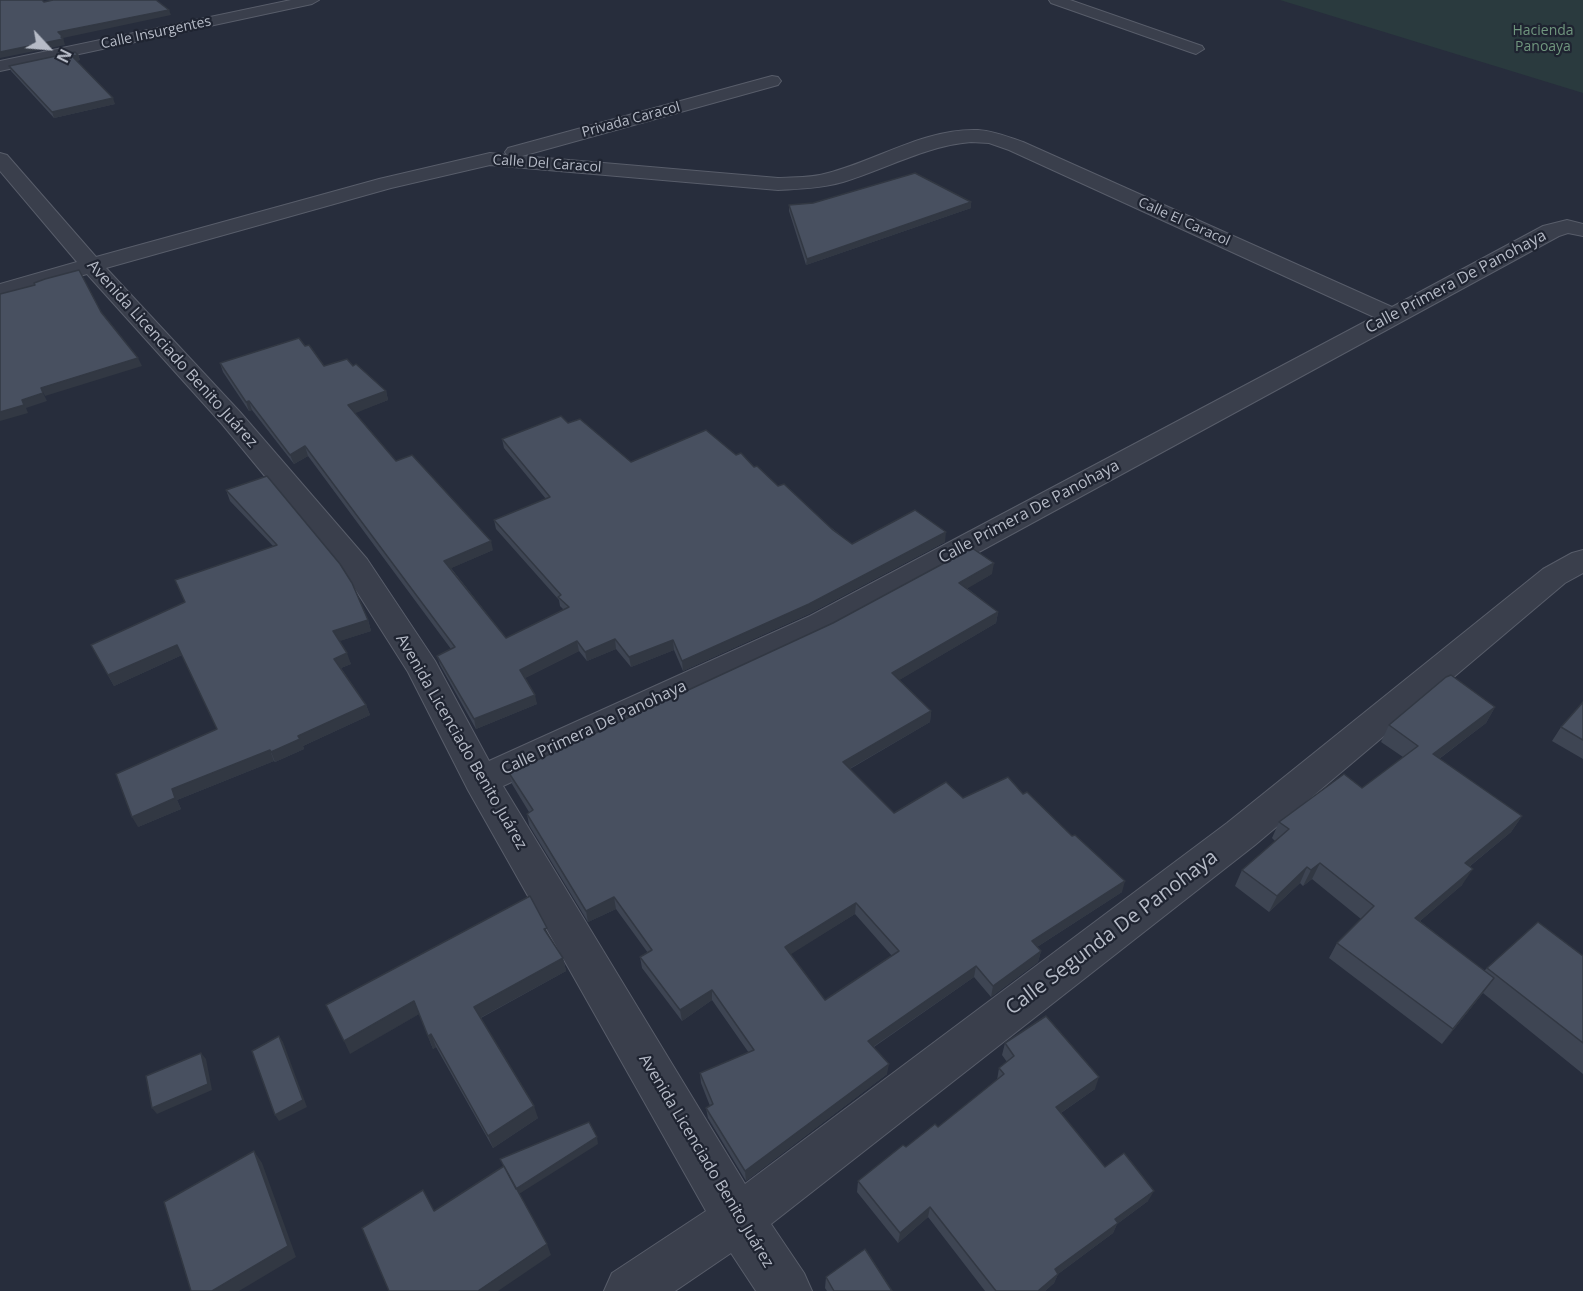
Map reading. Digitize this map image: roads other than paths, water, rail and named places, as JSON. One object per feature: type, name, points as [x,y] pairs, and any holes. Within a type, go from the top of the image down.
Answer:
[{"type":"street","name":"Calle Insurgentes","points":[[0,66],[312,0]]},
{"type":"street","points":[[1056,0],[1196,49]]},
{"type":"street","name":"Privada Caracol","points":[[490,159],[772,81]]},
{"type":"street","name":"Calle Del Caracol","points":[[0,291],[366,188],[490,159],[768,183],[813,183],[834,178],[927,145],[972,136]]},
{"type":"street","name":"Calle El Caracol","points":[[972,136],[994,138],[1016,146],[1392,316]]},
{"type":"street","name":"Avenida Licenciado Benito Juárez","points":[[0,159],[92,266],[231,418],[356,566],[423,669],[482,780],[738,1219],[786,1291]]},
{"type":"street","name":"Calle Primera De Panohaya","points":[[482,780],[821,624],[1551,231],[1575,229]]},
{"type":"street","name":"Calle Segunda De Panohaya","points":[[630,1291],[738,1219],[1241,834],[1554,576],[1583,560]]},
{"type":"park label","name":"Hacienda Panoaya","points":[[1543,40]]}]
